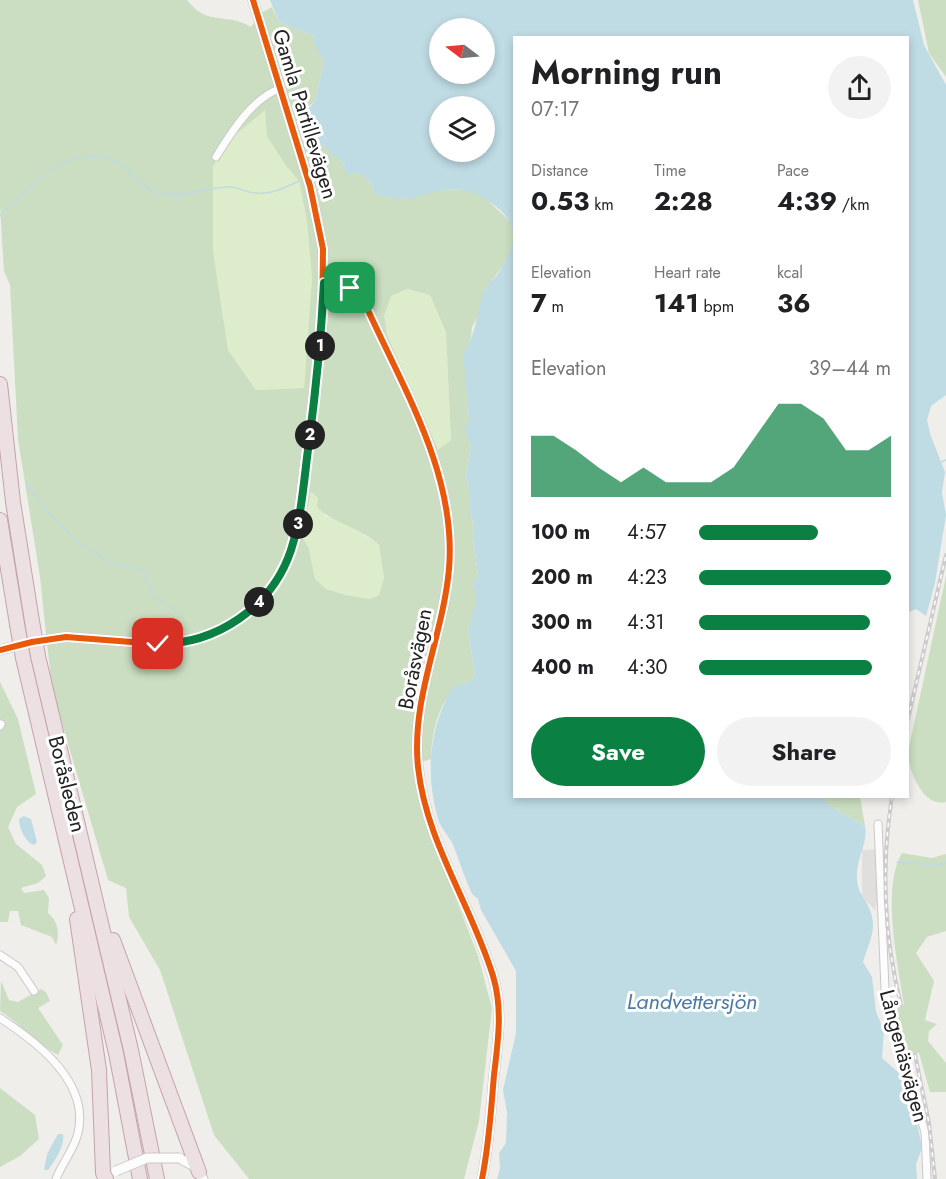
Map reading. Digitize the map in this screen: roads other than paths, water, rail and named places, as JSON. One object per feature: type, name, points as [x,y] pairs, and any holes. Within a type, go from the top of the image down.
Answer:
[{"type":"highway","name":"Boråsleden","points":[[0,384],[13,502],[38,656],[131,1050],[157,1179]]},
{"type":"highway","name":"Boråsleden","points":[[0,520],[23,658],[116,1053],[140,1179]]},
{"type":"highway","points":[[87,867],[150,1044],[201,1175]]},
{"type":"highway","points":[[72,869],[80,947],[99,1070],[103,1173],[111,1175]]},
{"type":"street","name":"Gamla Partillevägen","points":[[0,650],[32,642],[66,638],[154,644],[188,642],[219,631],[257,604],[283,568],[298,520],[321,342],[324,283],[318,220],[281,88],[253,0]]},
{"type":"street","points":[[216,157],[237,125],[265,98],[281,88]]},
{"type":"street","name":"Boråsvägen","points":[[324,283],[350,288],[367,308],[433,458],[447,509],[450,533],[449,571],[422,698],[417,758],[422,796],[432,829],[482,949],[498,999],[498,1048],[482,1179]]},
{"type":"street","name":"Långenäsvägen","points":[[878,824],[885,989],[898,1045],[925,1132],[927,1179]]},
{"type":"street","points":[[0,955],[18,967],[34,991]]},
{"type":"street","points":[[0,1018],[31,1039],[53,1060],[62,1070],[76,1101],[79,1113],[78,1133],[56,1179]]},
{"type":"street","points":[[111,1175],[147,1158],[179,1158],[194,1166],[201,1175]]},
{"type":"water","points":[[270,0],[913,0],[924,45],[946,85],[946,395],[931,406],[927,420],[945,472],[942,493],[946,515],[935,583],[926,616],[916,609],[909,612],[909,36],[513,36],[513,230],[501,211],[473,193],[464,190],[444,190],[411,198],[392,198],[374,194],[372,184],[361,174],[346,174],[340,159],[315,136],[306,112],[315,101],[324,62],[314,43],[314,36],[279,22]]},
{"type":"water","name":"Landvettersjön","points":[[513,241],[513,798],[824,798],[831,807],[865,826],[865,838],[857,868],[857,881],[869,908],[873,926],[863,962],[872,977],[876,1012],[884,1030],[882,1058],[898,1072],[913,1102],[922,1148],[916,1164],[917,1179],[497,1179],[500,1168],[499,1153],[506,1143],[507,1113],[503,1090],[516,1033],[516,971],[481,910],[478,899],[472,894],[454,847],[439,823],[431,785],[431,768],[434,734],[445,702],[453,687],[471,681],[475,675],[468,629],[476,602],[473,582],[478,576],[473,537],[474,526],[470,512],[470,490],[466,477],[471,444],[465,431],[469,418],[463,353],[473,334],[484,290],[497,275]]},
{"type":"water","points":[[24,816],[31,819],[37,842],[34,845],[25,838],[21,830],[19,819]]},
{"type":"water","points":[[58,1134],[63,1134],[61,1148],[48,1170],[44,1170],[47,1154]]},
{"type":"waterway","points":[[313,165],[335,154]]},
{"type":"waterway","points":[[0,216],[39,179],[70,161],[86,157],[103,157],[121,164],[146,187],[166,194],[175,195],[229,187],[253,193],[267,193],[299,181]]},
{"type":"waterway","points":[[941,462],[946,460]]},
{"type":"waterway","points":[[26,483],[43,506],[75,539],[99,556],[143,571],[153,596],[177,612]]},
{"type":"waterway","points":[[897,862],[937,865],[946,863]]},
{"type":"railway","points":[[909,715],[946,555]]},
{"type":"railway","points":[[892,798],[886,849],[886,901],[891,954],[901,1005]]},
{"type":"railway","points":[[915,1055],[929,1123],[935,1179]]}]
